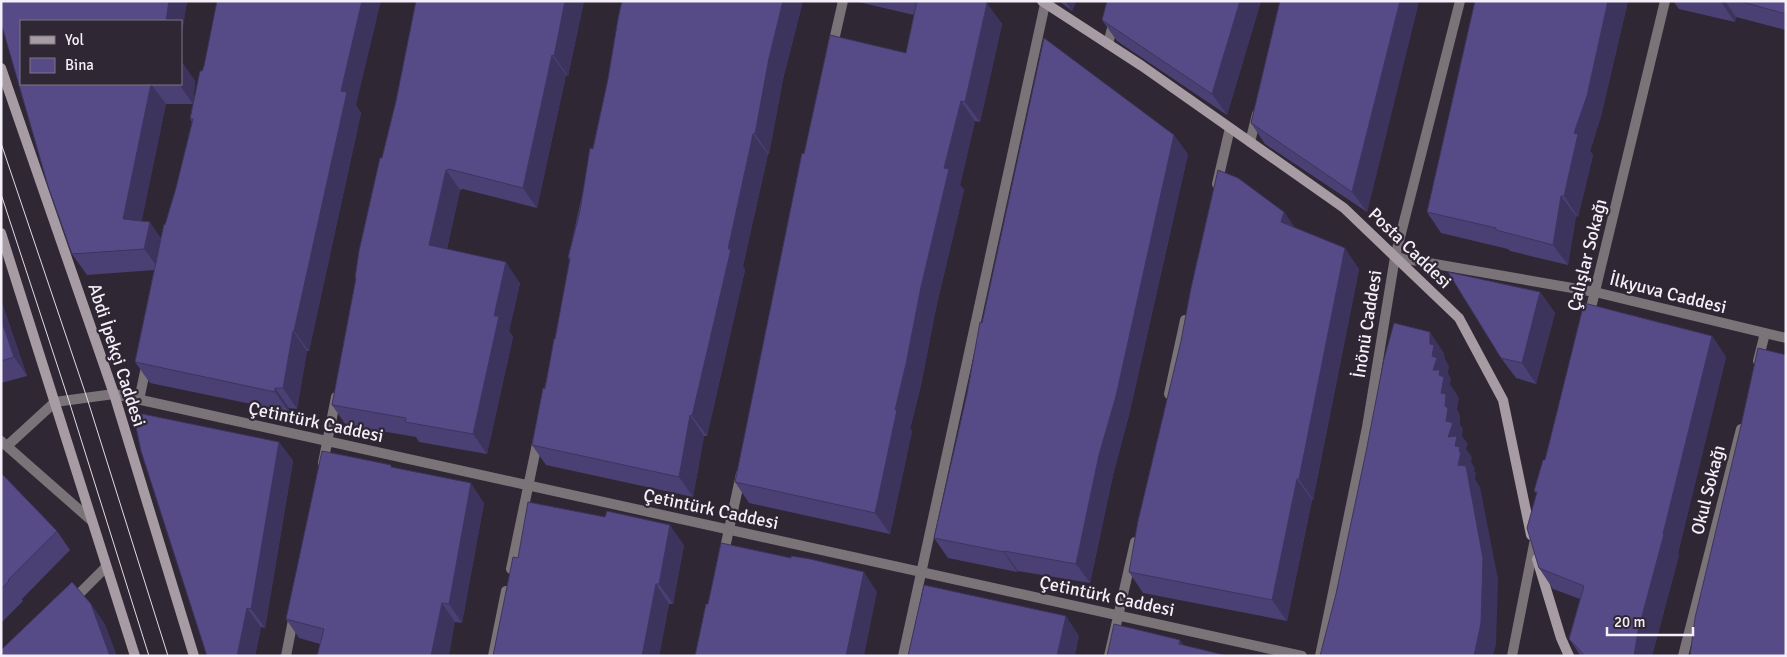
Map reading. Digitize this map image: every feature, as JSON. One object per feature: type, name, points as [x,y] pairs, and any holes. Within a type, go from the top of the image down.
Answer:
[{"type":"main road","name":"Posta Caddesi","points":[[1043,2],[1142,66],[1344,208],[1459,318],[1503,400],[1533,545],[1561,638],[1569,656]]},
{"type":"main road","name":"Abdi İpekçi Caddesi","points":[[1,68],[114,394],[194,656]]},
{"type":"main road","points":[[1,233],[135,656]]},
{"type":"street","points":[[830,59],[843,1]]},
{"type":"street","points":[[1108,44],[1118,1]]},
{"type":"street","name":"İnönü Caddesi","points":[[1320,656],[1366,427],[1395,257],[1460,1]]},
{"type":"street","name":"Çalışlar Sokağı","points":[[1586,330],[1665,1]]},
{"type":"street","points":[[903,656],[1043,2]]},
{"type":"street","points":[[1250,142],[1259,105]]},
{"type":"street","points":[[1214,196],[1230,128]]},
{"type":"street","name":"İlkyuva Caddesi","points":[[1395,257],[1595,292],[1786,338]]},
{"type":"street","points":[[1167,401],[1187,313]]},
{"type":"street","points":[[1755,371],[1765,333]]},
{"type":"street","points":[[139,400],[149,351]]},
{"type":"street","points":[[321,470],[339,384]]},
{"type":"street","points":[[92,521],[4,444],[55,402],[114,394]]},
{"type":"street","name":"Çetintürk Caddesi","points":[[114,394],[1302,656]]},
{"type":"street","name":"Okul Sokağı","points":[[1683,656],[1743,419]]},
{"type":"street","points":[[493,656],[541,428]]},
{"type":"street","points":[[721,568],[743,462]]},
{"type":"street","points":[[1512,656],[1538,526]]},
{"type":"street","points":[[1109,656],[1138,528]]},
{"type":"street","points":[[65,608],[106,567]]},
{"type":"street","points":[[286,656],[295,607]]},
{"type":"building","points":[[1,1],[169,1],[166,20],[20,20],[20,85],[151,85],[123,219],[150,222],[144,249],[72,254],[48,186],[1,26]]},
{"type":"building","points":[[217,1],[362,1],[341,91],[347,92],[293,331],[283,388],[275,388],[275,392],[135,362],[164,224],[176,188],[193,119],[190,119],[200,71],[202,71],[204,66]]},
{"type":"building","points":[[416,1],[565,1],[523,188],[449,169],[446,170],[429,245],[506,262],[494,316],[499,316],[473,434],[405,422],[406,418],[332,405],[356,278],[359,251],[380,158],[382,158],[396,101]]},
{"type":"building","points":[[622,1],[783,1],[728,249],[731,249],[692,416],[690,415],[679,477],[532,445],[555,339],[570,258],[568,258],[580,211],[590,148],[593,149]]},
{"type":"building","points":[[917,1],[984,1],[987,3],[965,102],[961,101],[944,168],[949,169],[921,287],[875,513],[735,482],[802,153],[804,154],[830,35],[906,53]]},
{"type":"building","points":[[1107,1],[1240,1],[1212,94],[1102,20]]},
{"type":"building","points":[[1280,1],[1400,1],[1352,192],[1251,123]]},
{"type":"building","points":[[1475,1],[1608,1],[1587,96],[1574,133],[1578,134],[1564,196],[1561,196],[1553,245],[1496,230],[1496,228],[1427,212]]},
{"type":"building","points":[[1739,1],[1786,1],[1786,14]]},
{"type":"building","points":[[1044,38],[1174,135],[1116,396],[1099,455],[1076,564],[934,538]]},
{"type":"building","points":[[1218,170],[1238,178],[1284,212],[1281,222],[1345,248],[1299,479],[1297,479],[1272,600],[1129,572],[1138,521],[1181,341]]},
{"type":"building","points":[[1448,272],[1540,292],[1522,363],[1501,358]]},
{"type":"building","points":[[1584,303],[1712,336],[1664,534],[1638,631],[1634,656],[1585,656],[1569,639],[1584,586],[1539,568],[1527,528],[1537,492],[1534,491],[1543,460],[1545,460]]},
{"type":"building","points":[[1,319],[14,357],[1,361]]},
{"type":"building","points":[[1394,323],[1430,332],[1430,344],[1434,345],[1432,356],[1437,358],[1433,370],[1440,370],[1439,375],[1444,377],[1441,393],[1446,394],[1445,406],[1448,408],[1446,421],[1453,423],[1448,437],[1457,436],[1455,446],[1460,447],[1459,452],[1461,452],[1458,465],[1466,466],[1483,558],[1481,623],[1474,656],[1320,656],[1336,594],[1384,359]]},
{"type":"building","points":[[1758,348],[1786,355],[1786,656],[1690,656],[1695,618]]},
{"type":"building","points":[[133,412],[279,442],[251,609],[247,608],[237,656],[207,656],[141,451]]},
{"type":"building","points":[[322,451],[471,483],[449,604],[442,603],[431,656],[317,656],[324,629],[286,619]]},
{"type":"building","points":[[1,473],[57,531],[1,589]]},
{"type":"building","points":[[528,502],[605,517],[607,511],[670,525],[659,584],[656,584],[642,656],[493,656],[513,557],[518,558]]},
{"type":"building","points":[[721,543],[791,558],[791,556],[810,559],[864,572],[846,656],[695,656]]},
{"type":"building","points":[[72,582],[91,604],[110,656],[1,656],[1,650]]},
{"type":"building","points":[[924,585],[1066,616],[1057,656],[908,656]]},
{"type":"building","points":[[1114,624],[1180,640],[1179,644],[1228,656],[1107,656]]},
{"type":"tram line","points":[[1,143],[87,398],[168,656]]},
{"type":"tram line","points":[[1,194],[69,401],[149,656]]}]
